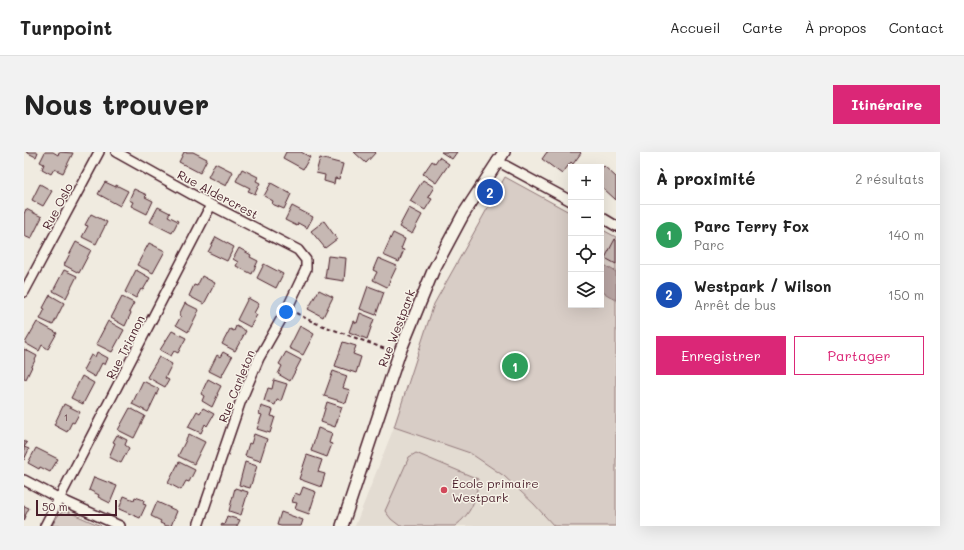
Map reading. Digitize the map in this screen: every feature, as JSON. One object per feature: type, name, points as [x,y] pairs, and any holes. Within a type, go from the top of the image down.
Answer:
[{"type":"street","name":"Rue Oslo","points":[[24,292],[99,152]]},
{"type":"street","name":"Rue Aldercrest","points":[[116,152],[211,205],[298,250],[306,260]]},
{"type":"street","points":[[500,156],[569,200]]},
{"type":"street","name":"Rue Westpark","points":[[342,526],[399,354],[427,284],[463,215],[500,156]]},
{"type":"street","name":"Rue Trianon","points":[[60,499],[211,205]]},
{"type":"street","points":[[604,219],[616,226]]},
{"type":"street","name":"Rue Carleton","points":[[198,526],[240,403],[259,358],[287,309],[306,269],[306,260]]},
{"type":"street","points":[[24,480],[60,499],[120,526]]},
{"type":"street","points":[[45,526],[60,499]]},
{"type":"path","points":[[287,309],[313,322],[388,350]]},
{"type":"shaded area","points":[[505,177],[568,211],[568,308],[604,308],[604,231],[616,237],[616,526],[554,526],[534,504],[504,476],[470,453],[394,427],[434,304]]},
{"type":"shaded area","points":[[604,265],[616,272],[616,300],[604,293]]},
{"type":"shaded area","name":"École primaire Westpark","points":[[394,427],[470,453],[504,475],[554,526],[355,526]]},
{"type":"shaded area","points":[[416,453],[478,479],[475,499],[472,506],[461,521],[455,526],[400,526],[391,519],[385,511],[409,457]]},
{"type":"shaded area","points":[[66,511],[101,526],[52,526],[59,515]]},
{"type":"building","points":[[26,152],[38,152],[36,157]]},
{"type":"building","points":[[45,152],[53,152],[58,155],[59,152],[73,153],[63,173],[54,169],[51,174],[42,169],[44,164],[40,162]]},
{"type":"building","points":[[184,152],[193,152],[207,159],[200,173],[179,162]]},
{"type":"building","points":[[286,152],[301,152],[310,157],[303,169],[283,158]]},
{"type":"building","points":[[354,152],[376,152],[366,163]]},
{"type":"building","points":[[441,152],[457,152],[452,159]]},
{"type":"building","points":[[547,152],[581,153],[573,164],[571,162],[568,164],[562,174],[542,159]]},
{"type":"building","points":[[439,157],[449,164],[436,183],[423,174],[432,161],[435,163]]},
{"type":"building","points":[[320,158],[343,164],[339,179],[335,178],[334,184],[324,181],[325,175],[316,173]]},
{"type":"building","points":[[215,163],[233,172],[226,186],[208,177]]},
{"type":"building","points":[[604,166],[616,177],[616,200],[604,189]]},
{"type":"building","points":[[242,169],[258,177],[256,181],[260,183],[255,194],[248,191],[250,188],[236,181]]},
{"type":"building","points":[[423,180],[434,187],[428,197],[432,199],[425,210],[410,201]]},
{"type":"building","points":[[105,182],[116,187],[116,185],[128,191],[120,206],[98,194]]},
{"type":"building","points":[[271,183],[291,194],[284,209],[272,204],[273,201],[264,196]]},
{"type":"building","points":[[40,184],[52,191],[43,206],[32,200]]},
{"type":"building","points":[[134,189],[147,195],[145,197],[153,201],[147,214],[131,206],[133,202],[129,200]]},
{"type":"building","points":[[292,206],[313,217],[307,228],[298,223],[297,226],[285,220]]},
{"type":"building","points":[[158,207],[170,213],[168,216],[178,221],[172,233],[150,222]]},
{"type":"building","points":[[409,208],[422,215],[412,234],[399,227]]},
{"type":"building","points":[[26,209],[42,217],[31,239],[24,236],[24,214]]},
{"type":"building","points":[[91,214],[107,222],[96,244],[82,237],[88,226],[85,225]]},
{"type":"building","points":[[324,221],[337,239],[325,248],[311,231]]},
{"type":"building","points":[[393,233],[405,239],[401,249],[404,250],[399,262],[383,255]]},
{"type":"building","points":[[216,237],[234,247],[227,261],[208,252]]},
{"type":"building","points":[[615,239],[616,240],[616,264],[605,258]]},
{"type":"building","points":[[76,242],[91,250],[79,273],[64,265]]},
{"type":"building","points":[[149,243],[165,251],[153,273],[137,265]]},
{"type":"building","points":[[239,248],[251,255],[250,257],[258,261],[252,274],[236,266],[238,262],[233,259]]},
{"type":"building","points":[[328,256],[346,258],[344,281],[325,278]]},
{"type":"building","points":[[378,258],[397,266],[387,287],[373,280],[377,272],[373,270]]},
{"type":"building","points":[[264,264],[283,274],[276,288],[257,278]]},
{"type":"building","points":[[64,270],[77,276],[66,298],[53,291]]},
{"type":"building","points":[[136,270],[150,278],[136,298],[125,292]]},
{"type":"building","points":[[202,276],[215,283],[204,304],[189,296],[194,285],[197,286]]},
{"type":"building","points":[[368,286],[384,292],[376,315],[360,309]]},
{"type":"building","points":[[319,290],[333,297],[323,317],[308,309]]},
{"type":"building","points":[[50,295],[64,303],[53,325],[40,319],[45,309],[43,308]]},
{"type":"building","points":[[122,297],[134,303],[129,312],[131,313],[125,326],[111,318]]},
{"type":"building","points":[[248,298],[259,304],[254,313],[257,315],[250,327],[237,320]]},
{"type":"building","points":[[185,303],[199,310],[188,332],[176,325],[181,316],[179,315]]},
{"type":"building","points":[[360,313],[374,319],[367,339],[349,332],[353,321],[357,323]]},
{"type":"building","points":[[108,321],[124,330],[112,352],[96,344]]},
{"type":"building","points":[[37,322],[57,333],[48,349],[42,345],[39,351],[25,343]]},
{"type":"building","points":[[236,326],[246,331],[235,351],[222,344],[230,329],[234,331]]},
{"type":"building","points":[[300,326],[314,334],[303,355],[289,348]]},
{"type":"building","points":[[172,331],[186,338],[178,353],[174,351],[171,356],[160,350]]},
{"type":"building","points":[[343,342],[356,346],[353,354],[361,357],[356,373],[335,366]]},
{"type":"building","points":[[24,349],[37,356],[26,379],[24,378]]},
{"type":"building","points":[[97,352],[108,358],[105,365],[102,363],[95,377],[83,370],[91,355],[95,357]]},
{"type":"building","points":[[223,352],[232,357],[221,377],[209,371],[217,355],[220,357]]},
{"type":"building","points":[[286,352],[301,360],[290,381],[278,374],[282,366],[279,364]]},
{"type":"building","points":[[159,357],[172,364],[165,378],[169,380],[165,387],[147,377]]},
{"type":"building","points":[[333,371],[347,376],[343,388],[350,390],[346,403],[324,396]]},
{"type":"building","points":[[82,376],[94,383],[83,404],[71,398]]},
{"type":"building","points":[[208,379],[221,386],[212,407],[202,401],[204,396],[201,394]]},
{"type":"building","points":[[274,380],[287,384],[281,401],[277,400],[275,405],[264,401],[268,388],[272,389]]},
{"type":"building","points":[[143,381],[159,389],[148,412],[132,404]]},
{"type":"building","points":[[327,402],[342,407],[335,427],[321,422]]},
{"type":"building","points":[[64,404],[80,412],[74,423],[72,422],[67,432],[54,425]]},
{"type":"building","points":[[261,406],[273,410],[271,416],[275,417],[270,433],[257,429],[262,415],[259,414]]},
{"type":"building","points":[[130,408],[145,416],[134,438],[118,430]]},
{"type":"building","points":[[203,408],[214,414],[207,426],[205,424],[201,433],[188,427],[197,411],[200,413]]},
{"type":"building","points":[[318,428],[332,433],[329,443],[332,444],[327,457],[311,451]]},
{"type":"building","points":[[189,434],[205,442],[194,464],[178,456]]},
{"type":"building","points":[[254,434],[267,439],[260,461],[245,456],[249,443],[251,444]]},
{"type":"building","points":[[117,435],[127,440],[125,445],[129,448],[121,463],[109,457],[115,443],[113,442]]},
{"type":"building","points":[[24,447],[29,449],[24,460]]},
{"type":"building","points":[[36,448],[58,459],[50,472],[40,467],[39,469],[28,463]]},
{"type":"building","points":[[307,455],[322,460],[318,472],[325,474],[321,487],[299,479]]},
{"type":"building","points":[[179,462],[195,470],[189,482],[186,481],[181,490],[168,483]]},
{"type":"building","points":[[245,462],[257,466],[250,488],[239,485]]},
{"type":"building","points":[[94,477],[117,486],[110,503],[98,497],[99,495],[89,490]]},
{"type":"building","points":[[303,487],[316,492],[309,514],[295,509],[297,503],[292,502],[295,493],[300,495]]},
{"type":"building","points":[[235,488],[248,492],[241,515],[229,511]]},
{"type":"building","points":[[124,496],[134,500],[135,497],[144,500],[143,504],[146,505],[140,518],[119,509]]},
{"type":"building","points":[[157,502],[177,511],[171,526],[160,523],[161,521],[151,516]]},
{"type":"building","points":[[24,506],[29,508],[24,521]]},
{"type":"building","points":[[281,512],[303,520],[301,526],[277,525]]},
{"type":"building","points":[[227,516],[240,520],[237,526],[221,526],[222,524],[224,525]]},
{"type":"place","name":"Westpark / Wilson","points":[[490,192]]},
{"type":"place","name":"Parc Terry Fox","points":[[515,366]]},
{"type":"place","name":"École primaire Westpark","points":[[444,490]]}]
